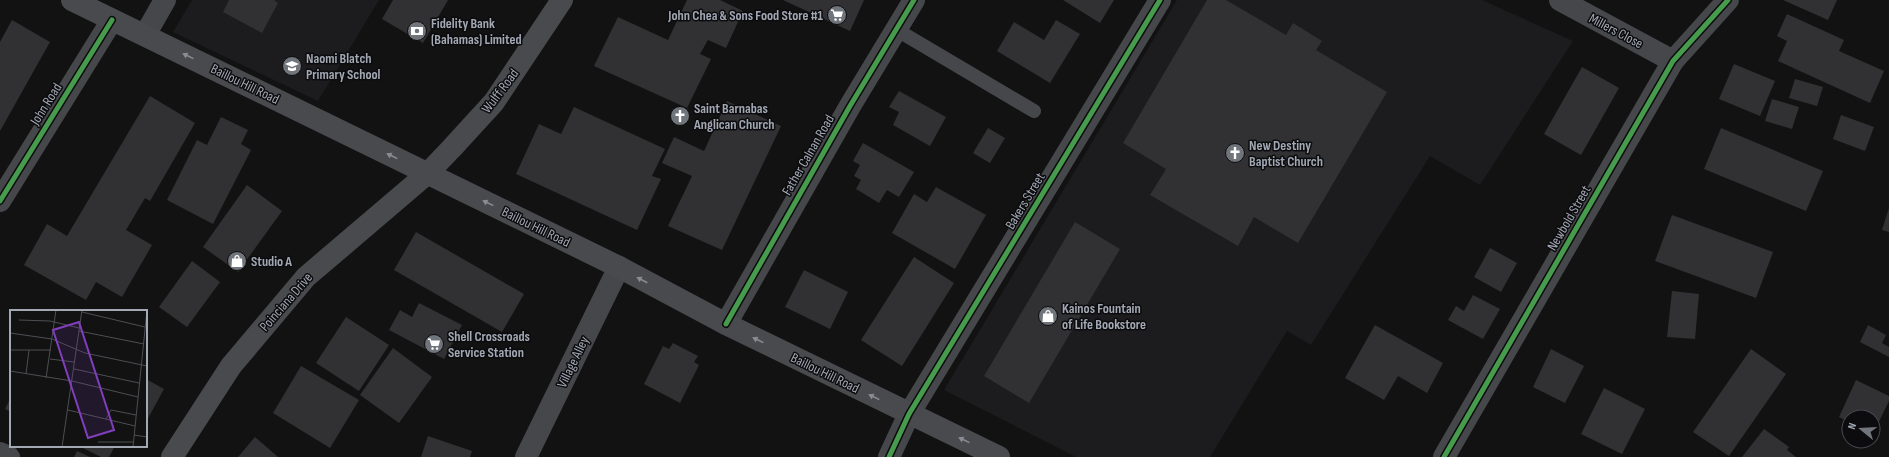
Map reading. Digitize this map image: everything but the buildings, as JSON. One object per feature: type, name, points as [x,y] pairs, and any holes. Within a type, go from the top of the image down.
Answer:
[{"type":"main road","name":"Baillou Hill Road","points":[[72,0],[619,267],[726,324],[999,457]]},
{"type":"main road","name":"Wulff Road","points":[[428,173],[494,102],[562,0]]},
{"type":"main road","name":"Poinciana Drive","points":[[172,457],[231,366],[306,277],[428,173]]},
{"type":"street","points":[[145,35],[165,0]]},
{"type":"street","name":"Father Calnan Road","points":[[726,324],[850,106],[914,0]]},
{"type":"street","name":"Bakers Street","points":[[889,457],[909,414],[1160,0]]},
{"type":"street","name":"Millers Close","points":[[1560,0],[1673,61]]},
{"type":"street","name":"Newbold Street","points":[[1444,457],[1673,61],[1728,0]]},
{"type":"street","name":"John Road","points":[[0,201],[112,20]]},
{"type":"street","name":"Village Alley","points":[[526,457],[619,267]]},
{"type":"street","points":[[0,453],[9,457]]},
{"type":"lane","points":[[897,30],[1034,111]]},
{"type":"shaded area","name":"Naomi Blatch Primary School","points":[[192,0],[379,0],[318,101],[173,32]]},
{"type":"shaded area","points":[[1177,0],[1482,0],[1573,41],[1480,185],[1430,156],[1311,345],[1287,331],[1210,457],[1076,457],[944,390]]},
{"type":"cycle path","points":[[726,324],[850,106],[914,0]]},
{"type":"cycle path","points":[[889,457],[909,414],[1160,0]]},
{"type":"cycle path","points":[[1444,457],[1673,61],[1728,0]]},
{"type":"cycle path","points":[[0,201],[112,20]]},
{"type":"place","name":"John Chea & Sons Food Store #1","points":[[837,15]]},
{"type":"place","name":"Fidelity Bank (Bahamas) Limited","points":[[417,31]]},
{"type":"place","name":"Naomi Blatch Primary School","points":[[292,66]]},
{"type":"place","name":"Saint Barnabas Anglican Church","points":[[680,116]]},
{"type":"place","name":"New Destiny Baptist Church","points":[[1235,153]]},
{"type":"place","name":"Studio A","points":[[237,261]]},
{"type":"place","name":"Kainos Fountain of Life Bookstore","points":[[1048,316]]},
{"type":"place","name":"Shell Crossroads Service Station","points":[[434,344]]}]
